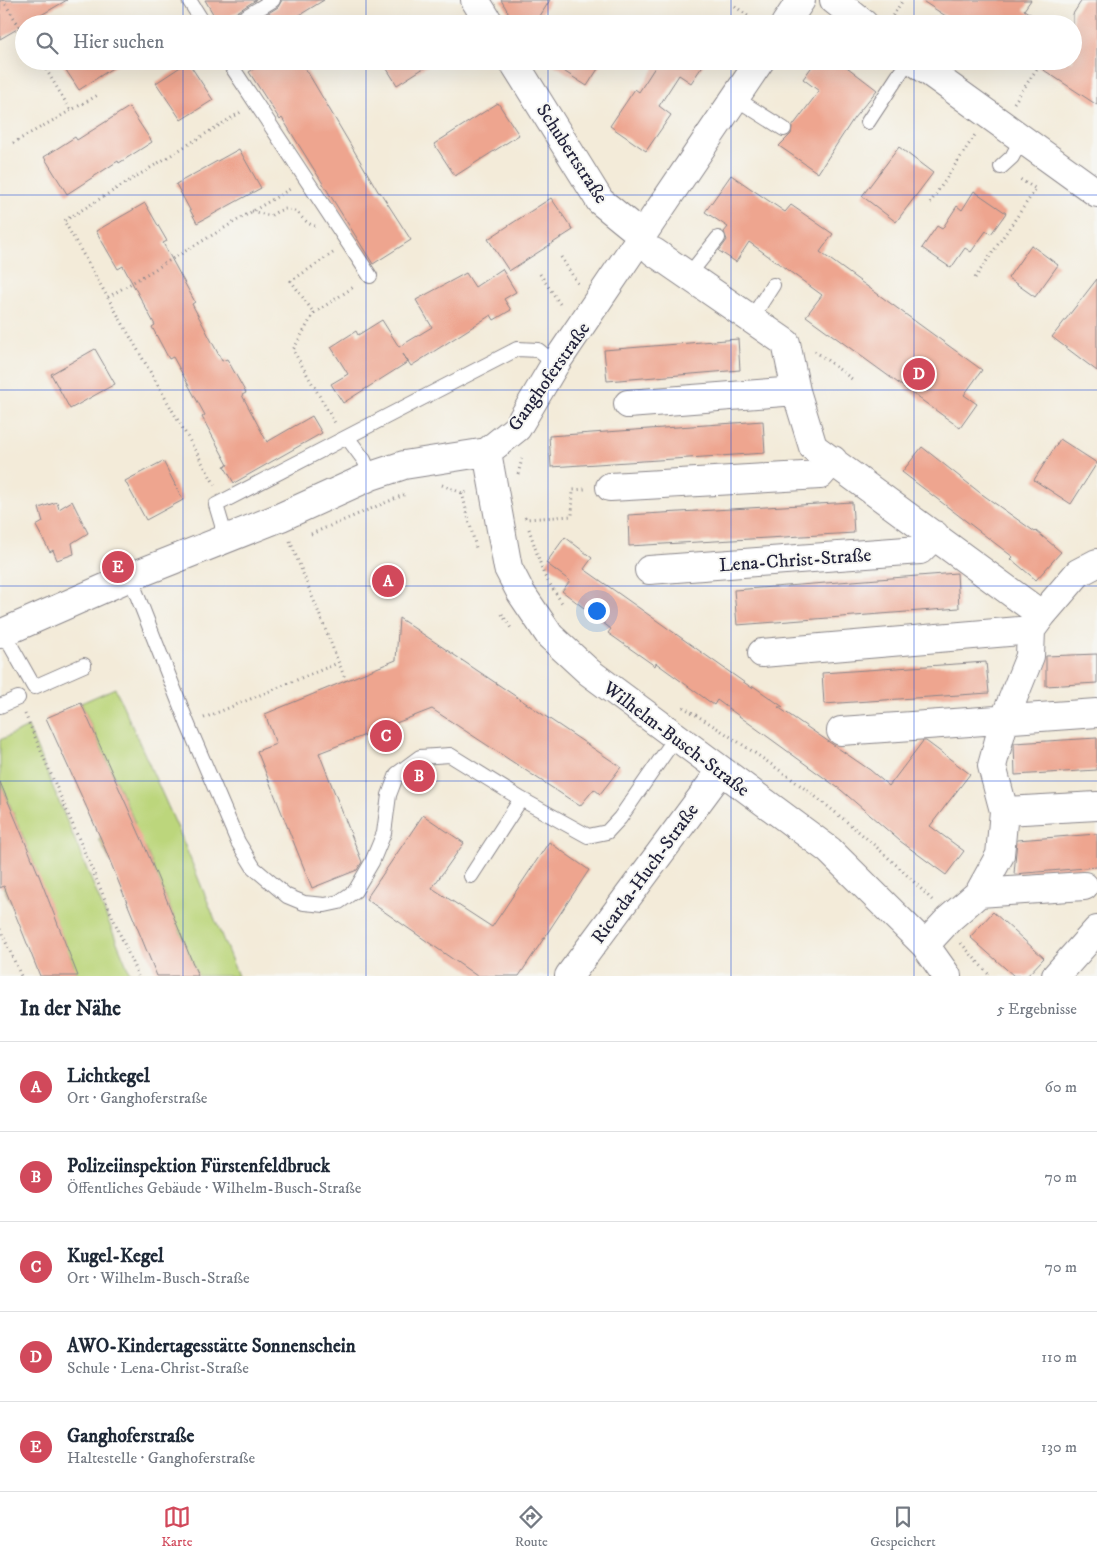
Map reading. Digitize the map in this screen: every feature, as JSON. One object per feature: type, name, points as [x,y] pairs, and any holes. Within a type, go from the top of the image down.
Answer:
[{"type":"street","points":[[475,0],[484,15]]},
{"type":"street","points":[[791,15],[801,0]]},
{"type":"street","points":[[834,0],[861,15]]},
{"type":"street","name":"Schubertstraße","points":[[519,70],[600,202],[648,244]]},
{"type":"street","name":"Ganghoferstraße","points":[[2,633],[130,577],[281,517],[371,476],[404,465],[487,452],[517,428],[555,364],[648,244],[735,98],[754,70]]},
{"type":"street","points":[[925,70],[999,132],[1097,193]]},
{"type":"street","points":[[648,244],[688,276],[786,343],[796,391],[813,447],[935,535],[1036,622]]},
{"type":"street","points":[[628,404],[796,391]]},
{"type":"street","name":"Wilhelm-Busch-Straße","points":[[487,452],[508,568],[521,593],[550,636],[589,672],[829,850],[925,945],[947,976]]},
{"type":"street","points":[[610,486],[820,475],[833,460]]},
{"type":"street","name":"Lena-Christ-Straße","points":[[649,570],[920,550],[935,535]]},
{"type":"street","points":[[925,945],[979,893],[1000,855],[1004,811],[992,766],[1005,718],[1030,656],[1036,622],[1078,572],[1097,563]]},
{"type":"street","points":[[762,652],[1036,622]]},
{"type":"street","points":[[841,731],[1097,713]]},
{"type":"street","name":"Ricarda-Huch-Straße","points":[[569,976],[721,770]]},
{"type":"street","points":[[1004,811],[1097,806]]},
{"type":"street","points":[[979,893],[1084,886]]},
{"type":"street","points":[[1056,976],[1097,930]]},
{"type":"lane","points":[[189,0],[198,15]]},
{"type":"lane","points":[[249,15],[273,0]]},
{"type":"lane","points":[[234,70],[370,276]]},
{"type":"lane","points":[[868,122],[902,70]]},
{"type":"lane","points":[[735,98],[784,129]]},
{"type":"lane","points":[[999,132],[1012,157],[1001,167]]},
{"type":"lane","points":[[688,276],[718,238]]},
{"type":"lane","points":[[751,319],[772,285]]},
{"type":"lane","points":[[222,541],[222,525],[216,504],[517,349],[538,350],[555,364]]},
{"type":"lane","points":[[347,437],[364,460],[371,476]]},
{"type":"lane","points":[[130,577],[188,725],[238,842],[254,868],[287,896],[304,903],[332,903],[355,891],[372,862],[384,833],[388,795],[397,774],[420,757],[450,755],[521,799],[588,836],[607,832],[620,818],[676,737]]},
{"type":"lane","points":[[2,633],[34,688],[84,665]]},
{"type":"lane","points":[[0,706],[18,698]]},
{"type":"lane","points":[[472,876],[521,799]]},
{"type":"path","points":[[3,0],[15,19]]},
{"type":"path","points":[[885,15],[903,0]]},
{"type":"path","points":[[735,6],[746,15]]},
{"type":"path","points":[[46,70],[71,111]]},
{"type":"path","points":[[930,203],[999,132],[1036,70]]},
{"type":"path","points":[[13,143],[98,96]]},
{"type":"path","points":[[224,500],[64,221],[256,103]]},
{"type":"path","points":[[975,278],[1036,188],[1001,167]]},
{"type":"path","points":[[108,297],[305,179]]},
{"type":"path","points":[[252,211],[270,216],[277,211],[292,210],[299,213],[309,225],[340,231]]},
{"type":"path","points":[[314,313],[291,281],[348,244]]},
{"type":"path","points":[[540,274],[578,332]]},
{"type":"path","points":[[347,437],[335,424],[293,350],[314,313],[370,276]]},
{"type":"path","points":[[786,343],[801,341],[852,379]]},
{"type":"path","points":[[433,482],[462,493],[517,485],[521,462]]},
{"type":"path","points":[[526,519],[572,516],[572,490],[610,486]]},
{"type":"path","points":[[308,535],[415,490]]},
{"type":"path","points":[[523,512],[544,576],[563,605]]},
{"type":"path","points":[[281,517],[346,681]]},
{"type":"path","points":[[282,546],[299,539]]},
{"type":"path","points":[[188,725],[338,663]]},
{"type":"path","points":[[18,698],[138,976]]},
{"type":"path","points":[[676,703],[718,728],[833,809],[892,859],[947,922],[990,976]]},
{"type":"path","points":[[0,928],[21,976]]},
{"type":"green space","points":[[115,688],[179,831],[238,976],[198,976],[145,847],[110,861],[99,839],[135,823],[81,703]]},
{"type":"green space","points":[[28,727],[131,976],[78,976],[46,896],[13,907],[3,887],[38,873],[0,781],[0,740]]},
{"type":"building","points":[[0,0],[67,0],[41,15],[15,15],[15,30],[0,39]]},
{"type":"building","points":[[205,0],[256,0],[232,15],[214,15]]},
{"type":"building","points":[[282,0],[324,0],[300,15],[265,15],[278,7]]},
{"type":"building","points":[[501,0],[550,0],[541,15],[510,15]]},
{"type":"building","points":[[921,0],[1031,0],[1024,10],[1032,15],[944,15]]},
{"type":"building","points":[[1082,0],[1097,0],[1097,105],[1044,70],[1082,70],[1082,15],[1073,14]]},
{"type":"building","points":[[66,70],[109,70],[79,90]]},
{"type":"building","points":[[176,70],[193,70],[213,100],[181,120],[156,83]]},
{"type":"building","points":[[252,70],[306,70],[379,193],[411,240],[373,264],[282,118],[280,120],[249,72]]},
{"type":"building","points":[[388,70],[421,70],[397,85]]},
{"type":"building","points":[[562,70],[597,70],[587,86]]},
{"type":"building","points":[[653,70],[700,70],[691,83],[679,75],[659,106],[671,115],[646,151],[610,126],[635,89],[639,92]]},
{"type":"building","points":[[810,70],[851,70],[877,90],[854,118],[818,173],[779,146],[791,134],[792,127],[819,91],[803,79]]},
{"type":"building","points":[[498,103],[519,135],[455,176],[434,144]]},
{"type":"building","points":[[129,107],[152,142],[119,163],[118,161],[67,194],[44,157],[75,137],[77,140]]},
{"type":"building","points":[[899,147],[933,173],[896,222],[862,196]]},
{"type":"building","points":[[239,149],[261,188],[197,223],[176,184]]},
{"type":"building","points":[[731,175],[785,212],[791,205],[833,234],[820,252],[982,370],[964,395],[977,404],[960,428],[806,316],[822,295],[749,242],[736,262],[719,251],[727,240],[724,232],[728,227],[705,212]]},
{"type":"building","points":[[974,191],[1006,213],[991,234],[986,231],[971,252],[965,248],[951,268],[922,248],[937,226],[942,229],[957,206],[962,210]]},
{"type":"building","points":[[551,198],[573,230],[509,271],[488,239]]},
{"type":"building","points":[[145,203],[167,241],[163,243],[195,302],[192,304],[222,361],[227,359],[246,393],[242,395],[267,442],[312,416],[322,433],[234,483],[224,466],[228,465],[202,417],[205,415],[173,357],[169,359],[152,327],[155,325],[123,266],[118,269],[96,231]]},
{"type":"building","points":[[1031,245],[1058,265],[1035,297],[1008,278]]},
{"type":"building","points":[[502,269],[516,292],[504,299],[511,310],[494,320],[491,315],[411,366],[403,354],[408,362],[343,403],[331,384],[348,374],[331,347],[356,331],[358,335],[382,320],[399,347],[432,327],[416,300],[466,273],[475,287]]},
{"type":"building","points":[[1097,279],[1097,371],[1052,337]]},
{"type":"building","points":[[738,339],[740,370],[607,381],[604,350]]},
{"type":"building","points":[[95,349],[115,384],[70,409],[51,374]]},
{"type":"building","points":[[763,421],[765,453],[551,467],[549,436]]},
{"type":"building","points":[[1060,439],[1097,463],[1071,504],[1034,480]]},
{"type":"building","points":[[922,447],[979,492],[1036,531],[1061,552],[1036,580],[1011,559],[1013,557],[902,472]]},
{"type":"building","points":[[163,461],[183,500],[146,520],[125,481]]},
{"type":"building","points":[[72,501],[88,533],[72,543],[74,554],[57,560],[53,550],[50,552],[36,526],[43,522],[39,508],[57,502],[59,509]]},
{"type":"building","points":[[852,502],[854,533],[629,546],[628,515]]},
{"type":"building","points":[[565,537],[592,558],[584,569],[752,688],[753,686],[783,707],[778,707],[870,770],[889,786],[923,741],[926,741],[970,774],[930,826],[964,851],[946,875],[900,841],[841,790],[717,700],[714,705],[656,663],[655,666],[608,633],[611,629],[562,591],[570,581],[546,563]]},
{"type":"building","points":[[957,573],[959,608],[737,625],[734,590]]},
{"type":"building","points":[[399,618],[621,767],[600,794],[594,789],[580,806],[432,709],[319,753],[362,862],[357,870],[312,888],[257,751],[276,744],[265,714],[396,660]]},
{"type":"building","points":[[1097,654],[1097,683],[1046,686],[1046,656]]},
{"type":"building","points":[[986,662],[989,693],[824,704],[822,673]]},
{"type":"building","points":[[81,703],[143,842],[198,976],[157,976],[101,839],[46,718]]},
{"type":"building","points":[[1097,738],[1097,770],[1015,775],[1014,743]]},
{"type":"building","points":[[0,782],[78,976],[40,976],[4,886],[0,888]]},
{"type":"building","points":[[423,815],[464,843],[432,888],[492,927],[549,842],[589,870],[519,976],[477,976],[366,899]]},
{"type":"building","points":[[1097,834],[1097,867],[1014,874],[1017,840]]},
{"type":"building","points":[[993,912],[1044,958],[1027,976],[1014,976],[970,937]]},
{"type":"place","name":"AWO-Kindertagesstätte Sonnenschein","points":[[919,374]]},
{"type":"place","name":"Ganghoferstraße","points":[[118,567]]},
{"type":"place","name":"Lichtkegel","points":[[388,581]]},
{"type":"place","name":"Kugel-Kegel","points":[[386,736]]},
{"type":"place","name":"Polizeiinspektion Fürstenfeldbruck","points":[[419,776]]}]
